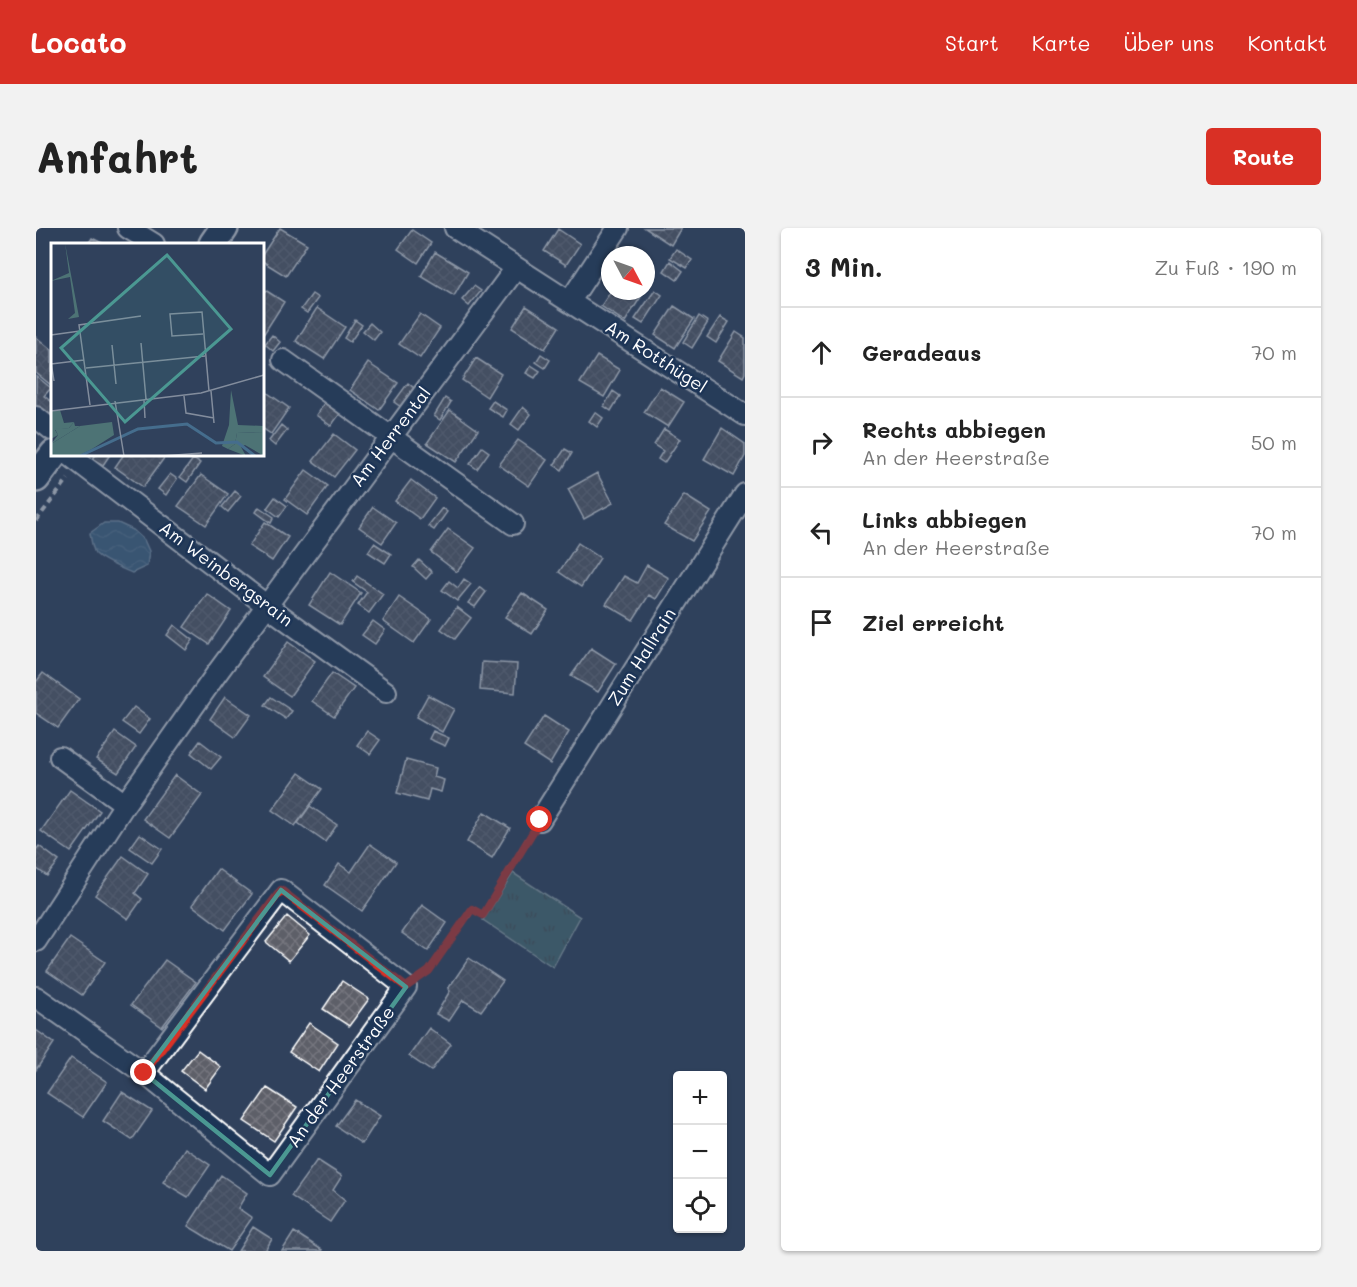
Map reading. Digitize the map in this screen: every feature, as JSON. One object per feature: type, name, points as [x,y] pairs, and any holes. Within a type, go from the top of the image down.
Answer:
[{"type":"street","points":[[128,228],[152,243]]},
{"type":"street","points":[[214,243],[224,228]]},
{"type":"street","name":"Am Rotthügel","points":[[455,228],[744,413]]},
{"type":"street","points":[[570,301],[618,228]]},
{"type":"street","name":"Am Herrental","points":[[125,804],[266,605],[516,268]]},
{"type":"street","points":[[283,360],[513,524]]},
{"type":"street","points":[[36,417],[51,429]]},
{"type":"street","points":[[36,478],[52,456]]},
{"type":"street","name":"Am Weinbergsrain","points":[[74,459],[266,605],[386,692]]},
{"type":"street","name":"Zum Hallrain","points":[[540,820],[745,494]]},
{"type":"street","points":[[36,941],[125,804],[60,757]]},
{"type":"street","name":"An der Heerstraße","points":[[36,997],[144,1073],[270,1174],[406,987],[281,890],[144,1073]]},
{"type":"path","points":[[36,521],[74,459]]},
{"type":"path","points":[[406,987],[429,971],[472,909],[483,915],[540,820]]},
{"type":"highlighted area","points":[[281,890],[406,987],[270,1175],[144,1073]]},
{"type":"green space","points":[[513,873],[580,917],[553,967],[483,920]]},
{"type":"water","points":[[104,523],[118,523],[133,530],[144,540],[149,551],[147,566],[132,573],[107,562],[95,553],[90,533]]},
{"type":"building","points":[[280,228],[307,244],[286,276],[264,262],[264,252]]},
{"type":"building","points":[[645,228],[681,228],[671,245]]},
{"type":"building","points":[[558,229],[580,244],[566,265],[544,251]]},
{"type":"building","points":[[412,230],[431,243],[418,263],[398,249]]},
{"type":"building","points":[[92,238],[102,243],[89,243]]},
{"type":"building","points":[[676,249],[692,260],[687,268],[670,258]]},
{"type":"building","points":[[435,252],[468,272],[454,296],[421,276]]},
{"type":"building","points":[[670,261],[683,271],[677,280],[664,271]]},
{"type":"building","points":[[474,286],[481,291],[469,306],[462,300]]},
{"type":"building","points":[[264,289],[284,302],[264,333]]},
{"type":"building","points":[[655,290],[662,295],[643,324],[635,319],[648,300],[655,300]]},
{"type":"building","points":[[312,294],[318,298],[307,313],[301,309]]},
{"type":"building","points":[[605,300],[639,300],[625,322],[601,306]]},
{"type":"building","points":[[526,306],[559,327],[545,349],[512,328]]},
{"type":"building","points":[[674,306],[694,319],[675,348],[655,335]]},
{"type":"building","points":[[317,308],[345,327],[324,359],[296,341]]},
{"type":"building","points":[[420,314],[440,328],[420,358],[399,344]]},
{"type":"building","points":[[699,316],[708,322],[692,348],[683,342]]},
{"type":"building","points":[[720,317],[729,322],[716,343],[707,337]]},
{"type":"building","points":[[355,320],[362,325],[350,342],[344,338]]},
{"type":"building","points":[[370,323],[380,332],[374,340],[363,331]]},
{"type":"building","points":[[736,332],[745,338],[743,377],[718,361]]},
{"type":"building","points":[[272,335],[280,342],[273,351],[265,344]]},
{"type":"building","points":[[36,337],[51,349],[51,385],[36,373]]},
{"type":"building","points":[[541,354],[550,360],[545,368],[536,362]]},
{"type":"building","points":[[597,356],[620,370],[604,397],[580,383]]},
{"type":"building","points":[[476,358],[501,374],[487,397],[462,380]]},
{"type":"building","points":[[368,363],[398,383],[379,410],[350,390]]},
{"type":"building","points":[[531,365],[540,371],[535,378],[526,373]]},
{"type":"building","points":[[36,376],[51,388],[44,396],[51,401],[51,413],[47,419],[36,411]]},
{"type":"building","points":[[408,383],[414,388],[401,407],[394,402]]},
{"type":"building","points":[[660,387],[684,402],[668,427],[644,412]]},
{"type":"building","points":[[264,390],[289,408],[271,434],[264,429]]},
{"type":"building","points":[[613,391],[620,396],[611,411],[604,406]]},
{"type":"building","points":[[445,398],[451,402],[440,420],[434,416]]},
{"type":"building","points":[[326,400],[342,411],[331,426],[316,415]]},
{"type":"building","points":[[493,401],[507,410],[503,417],[488,408]]},
{"type":"building","points":[[523,407],[531,414],[519,430],[511,424]]},
{"type":"building","points":[[450,410],[478,430],[456,462],[427,443]]},
{"type":"building","points":[[595,412],[603,418],[597,427],[589,421]]},
{"type":"building","points":[[281,425],[287,430],[275,446],[269,441]]},
{"type":"building","points":[[722,428],[745,444],[745,456],[734,476],[704,459]]},
{"type":"building","points":[[664,429],[680,439],[664,463],[658,459],[663,451],[654,445]]},
{"type":"building","points":[[334,434],[355,450],[334,477],[313,461]]},
{"type":"building","points":[[518,440],[547,460],[529,486],[499,465]]},
{"type":"building","points":[[482,447],[489,452],[477,469],[470,464]]},
{"type":"building","points":[[565,449],[572,453],[562,470],[554,465]]},
{"type":"building","points":[[95,456],[109,456],[103,465],[93,459]]},
{"type":"building","points":[[123,456],[166,456],[143,487],[115,467]]},
{"type":"building","points":[[193,459],[200,463],[187,482],[180,477]]},
{"type":"building","points":[[306,470],[328,486],[307,515],[285,499]]},
{"type":"building","points":[[597,473],[613,503],[584,519],[568,489]]},
{"type":"building","points":[[170,474],[177,479],[166,495],[158,489]]},
{"type":"building","points":[[201,475],[228,494],[206,525],[178,506]]},
{"type":"building","points":[[411,480],[435,498],[420,519],[395,501]]},
{"type":"building","points":[[235,491],[241,496],[228,512],[222,507]]},
{"type":"building","points":[[684,495],[711,512],[692,541],[664,525]]},
{"type":"building","points":[[275,497],[287,506],[279,517],[267,508]]},
{"type":"building","points":[[259,507],[274,517],[271,523],[256,512]]},
{"type":"building","points":[[373,507],[396,523],[382,543],[359,527]]},
{"type":"building","points":[[442,508],[447,512],[434,530],[428,526]]},
{"type":"building","points":[[265,522],[288,537],[272,561],[249,546]]},
{"type":"building","points":[[448,529],[475,548],[457,572],[431,552]]},
{"type":"building","points":[[374,543],[391,554],[385,563],[368,552]]},
{"type":"building","points":[[578,543],[600,558],[581,587],[559,572]]},
{"type":"building","points":[[419,560],[432,572],[426,579],[413,567]]},
{"type":"building","points":[[647,565],[669,578],[656,599],[649,595],[633,620],[606,604],[624,576],[637,583]]},
{"type":"building","points":[[330,572],[361,593],[340,625],[309,605]]},
{"type":"building","points":[[357,576],[383,594],[369,613],[358,605],[367,592],[353,582]]},
{"type":"building","points":[[464,579],[471,584],[457,601],[442,590],[449,581],[458,588]]},
{"type":"building","points":[[480,587],[486,592],[475,607],[468,603]]},
{"type":"building","points":[[522,593],[548,610],[532,634],[505,617]]},
{"type":"building","points":[[207,594],[231,611],[209,644],[184,627]]},
{"type":"building","points":[[399,597],[431,619],[414,643],[383,621]]},
{"type":"building","points":[[457,607],[471,618],[455,639],[441,629]]},
{"type":"building","points":[[373,621],[385,630],[375,644],[362,635]]},
{"type":"building","points":[[174,625],[193,640],[186,650],[167,635]]},
{"type":"building","points":[[288,642],[315,661],[290,696],[263,677]]},
{"type":"building","points":[[591,648],[616,664],[598,692],[571,676]]},
{"type":"building","points":[[482,662],[517,664],[515,693],[480,690]]},
{"type":"building","points":[[43,673],[79,699],[58,728],[36,713],[36,682]]},
{"type":"building","points":[[332,673],[354,688],[334,716],[312,701]]},
{"type":"building","points":[[428,695],[454,709],[442,732],[416,717]]},
{"type":"building","points":[[225,697],[251,715],[235,737],[210,719]]},
{"type":"building","points":[[271,697],[292,711],[286,719],[265,705]]},
{"type":"building","points":[[134,707],[150,719],[139,734],[122,722]]},
{"type":"building","points":[[544,716],[569,732],[550,764],[524,747]]},
{"type":"building","points":[[367,731],[380,740],[370,754],[357,745]]},
{"type":"building","points":[[433,731],[449,738],[445,746],[429,739]]},
{"type":"building","points":[[115,732],[136,747],[118,773],[96,759]]},
{"type":"building","points":[[200,741],[221,757],[211,769],[191,753]]},
{"type":"building","points":[[406,760],[436,768],[434,777],[444,780],[441,792],[430,789],[427,801],[397,793]]},
{"type":"building","points":[[299,773],[322,789],[295,826],[272,810]]},
{"type":"building","points":[[175,775],[202,795],[170,838],[143,819]]},
{"type":"building","points":[[70,790],[100,811],[71,852],[41,831]]},
{"type":"building","points":[[310,806],[337,825],[325,842],[298,823]]},
{"type":"building","points":[[484,812],[510,828],[492,858],[467,842]]},
{"type":"building","points":[[140,834],[162,849],[152,863],[130,848]]},
{"type":"building","points":[[370,844],[396,862],[362,911],[325,885],[339,864],[351,872]]},
{"type":"building","points":[[39,846],[59,861],[47,876],[36,868],[36,850]]},
{"type":"building","points":[[123,856],[148,874],[135,893],[142,899],[128,919],[95,895]]},
{"type":"building","points":[[218,869],[252,894],[225,930],[192,905]]},
{"type":"building","points":[[422,905],[447,923],[428,951],[402,933]]},
{"type":"building","points":[[287,916],[310,935],[289,961],[266,942]]},
{"type":"building","points":[[70,938],[105,962],[82,995],[47,971]]},
{"type":"building","points":[[469,958],[503,981],[481,1011],[463,1000],[449,1021],[436,1014],[450,991],[448,989]]},
{"type":"building","points":[[165,960],[196,982],[162,1027],[131,1005]]},
{"type":"building","points":[[342,981],[369,999],[349,1026],[323,1009]]},
{"type":"building","points":[[309,1023],[338,1043],[319,1072],[289,1052]]},
{"type":"building","points":[[429,1028],[451,1044],[431,1071],[409,1056]]},
{"type":"building","points":[[36,1030],[54,1043],[36,1070]]},
{"type":"building","points":[[198,1050],[221,1067],[205,1089],[181,1071]]},
{"type":"building","points":[[71,1058],[107,1082],[83,1117],[47,1093]]},
{"type":"building","points":[[267,1088],[297,1107],[274,1141],[244,1121]]},
{"type":"building","points":[[122,1092],[152,1111],[132,1140],[103,1121]]},
{"type":"building","points":[[355,1100],[380,1116],[362,1144],[336,1126]]},
{"type":"building","points":[[185,1148],[210,1165],[188,1197],[163,1182]]},
{"type":"building","points":[[317,1160],[342,1176],[333,1190],[345,1200],[330,1222],[291,1196]]},
{"type":"building","points":[[221,1175],[247,1193],[238,1208],[252,1218],[229,1251],[188,1226]]},
{"type":"building","points":[[253,1227],[272,1239],[265,1251],[238,1251]]},
{"type":"building","points":[[294,1232],[322,1250],[282,1251]]},
{"type":"route","points":[[144,1073],[281,890],[406,987],[429,971],[472,909],[483,915],[540,820]]}]
